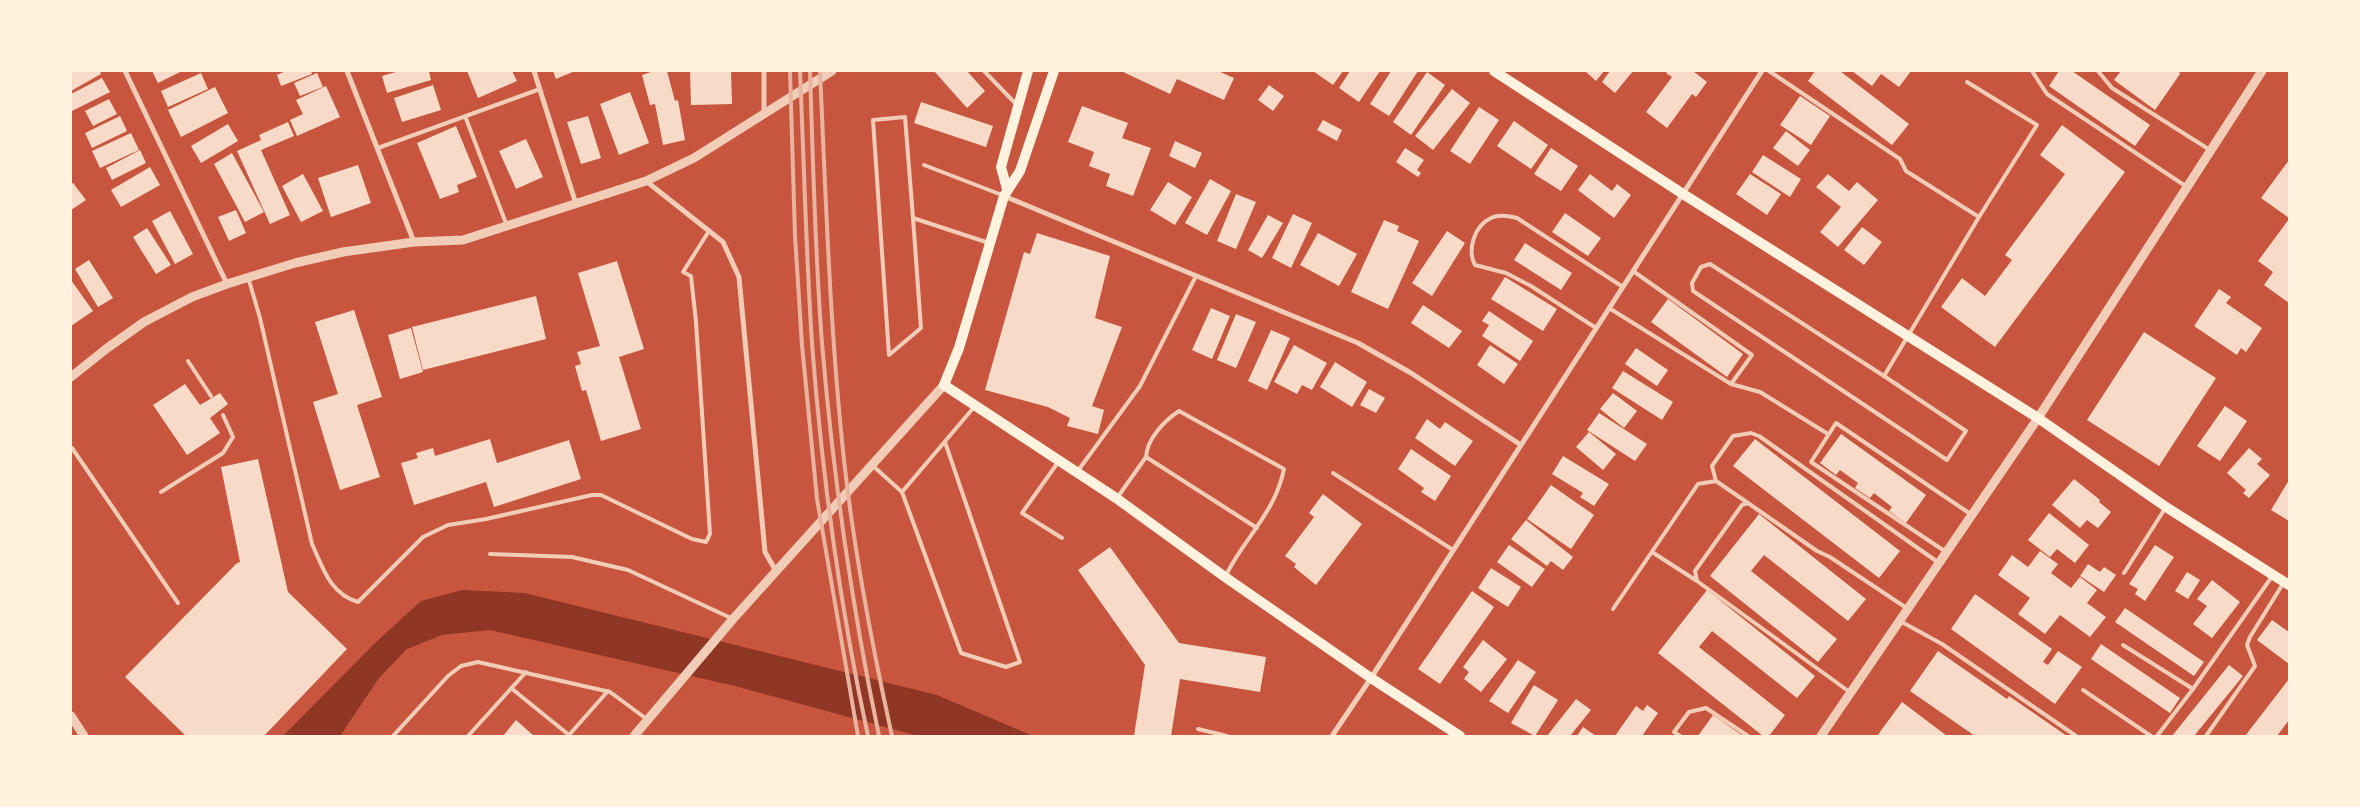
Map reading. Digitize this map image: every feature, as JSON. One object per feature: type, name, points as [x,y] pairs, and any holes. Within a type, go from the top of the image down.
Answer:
[{"type":"main road","points":[[1006,193],[1001,167],[1028,71]]},
{"type":"main road","points":[[1054,71],[1020,171],[1006,193],[989,243],[959,348],[944,385],[1116,498],[1225,577],[1460,736]]},
{"type":"main road","points":[[1494,71],[1683,194],[2038,418],[2166,507],[2286,583]]},
{"type":"street","points":[[125,71],[227,284]]},
{"type":"street","points":[[347,71],[414,242]]},
{"type":"street","points":[[534,71],[576,205]]},
{"type":"street","points":[[764,71],[764,113]]},
{"type":"street","points":[[71,377],[144,322],[192,297],[227,284],[295,263],[343,252],[414,242],[463,240],[646,181],[694,158],[832,71]]},
{"type":"street","points":[[1332,736],[1372,678],[1762,71]]},
{"type":"street","points":[[1822,736],[2038,418],[2262,71]]},
{"type":"street","points":[[646,181],[723,242],[739,277],[765,552],[776,571]]},
{"type":"street","points":[[1006,193],[1196,276],[1358,343],[1411,373],[1521,444]]},
{"type":"street","points":[[634,736],[776,571],[944,385]]},
{"type":"street","points":[[71,716],[84,736]]},
{"type":"lane","points":[[984,71],[1018,106]]},
{"type":"lane","points":[[1769,71],[1900,158],[1906,171],[1979,217]]},
{"type":"lane","points":[[2032,71],[2047,94],[2187,187]]},
{"type":"lane","points":[[2098,71],[2112,88],[2211,150]]},
{"type":"lane","points":[[1884,376],[1979,217],[2037,125],[1967,82]]},
{"type":"lane","points":[[378,148],[540,89]]},
{"type":"lane","points":[[465,116],[507,227]]},
{"type":"lane","points":[[905,116],[913,218],[921,328],[889,355],[873,120],[905,116]]},
{"type":"lane","points":[[924,165],[1006,193]]},
{"type":"lane","points":[[1596,328],[1532,286],[1506,273],[1475,265],[1471,257],[1473,242],[1480,226],[1491,218],[1506,215],[1517,218],[1623,287]]},
{"type":"lane","points":[[913,218],[989,243]]},
{"type":"lane","points":[[248,277],[260,318],[312,544],[328,578],[344,598],[358,602],[424,537],[448,525],[486,519],[592,495],[601,495],[692,539],[706,542],[710,534],[696,322],[691,276],[683,272],[709,231]]},
{"type":"lane","points":[[1710,264],[1884,376],[1966,431],[1947,460],[1693,291],[1692,282],[1702,267],[1710,264]]},
{"type":"lane","points":[[1633,271],[1752,355],[1731,384]]},
{"type":"lane","points":[[1076,472],[1140,386],[1196,276]]},
{"type":"lane","points":[[1609,308],[1731,384],[1760,392],[1828,434]]},
{"type":"lane","points":[[188,361],[211,396]]},
{"type":"lane","points":[[902,492],[975,406]]},
{"type":"lane","points":[[1116,498],[1146,457],[1146,448],[1166,419],[1179,411],[1284,469],[1280,489],[1257,528],[1235,557],[1225,577]]},
{"type":"lane","points":[[161,492],[223,452],[233,438],[223,415]]},
{"type":"lane","points":[[1946,552],[1811,462],[1828,434],[1836,423],[1972,516]]},
{"type":"lane","points":[[1908,609],[1830,557],[1817,551],[1716,481],[1712,466],[1733,436],[1751,433],[1759,436],[1939,563]]},
{"type":"lane","points":[[872,464],[902,492],[962,653],[1006,667],[1020,662],[945,442]]},
{"type":"lane","points":[[72,448],[178,603]]},
{"type":"lane","points":[[1146,457],[1257,528]]},
{"type":"lane","points":[[1059,461],[1022,513],[1062,538]]},
{"type":"lane","points":[[1333,474],[1453,550]]},
{"type":"lane","points":[[1613,609],[1698,484],[1716,481]]},
{"type":"lane","points":[[1697,581],[1695,571],[1742,505],[1748,503]]},
{"type":"lane","points":[[2124,573],[2166,507]]},
{"type":"lane","points":[[1652,552],[1697,581],[1850,693]]},
{"type":"lane","points":[[490,554],[572,557],[628,570],[733,620]]},
{"type":"lane","points":[[2157,736],[2193,689],[2273,575]]},
{"type":"lane","points":[[2206,736],[2255,666],[2247,645],[2250,637],[2286,583]]},
{"type":"lane","points":[[1900,621],[1942,644],[2076,736]]},
{"type":"lane","points":[[2123,645],[2193,689]]},
{"type":"lane","points":[[393,736],[448,676],[461,666],[478,662],[608,691],[628,703],[648,720]]},
{"type":"lane","points":[[468,736],[526,672]]},
{"type":"lane","points":[[511,688],[569,736],[608,691]]},
{"type":"lane","points":[[2083,690],[2151,736]]},
{"type":"lane","points":[[1680,736],[1674,732],[1689,712],[1706,708],[1748,736]]},
{"type":"lane","points":[[1198,729],[1227,736]]},
{"type":"shaded area","points":[[462,590],[525,593],[937,695],[1033,736],[918,736],[735,686],[490,630],[442,635],[407,649],[379,678],[340,736],[283,736],[376,642],[421,601]]},
{"type":"building","points":[[71,71],[100,71],[101,74],[71,91]]},
{"type":"building","points":[[152,71],[182,71],[158,83]]},
{"type":"building","points":[[286,71],[311,71],[312,74],[281,86],[277,75]]},
{"type":"building","points":[[399,71],[429,71],[431,80],[387,93],[382,76]]},
{"type":"building","points":[[467,71],[512,71],[517,81],[478,98]]},
{"type":"building","points":[[553,71],[575,71],[556,79]]},
{"type":"building","points":[[654,71],[667,71],[675,101],[678,100],[685,140],[663,145],[655,104],[650,105],[642,75]]},
{"type":"building","points":[[690,71],[731,71],[732,104],[691,105]]},
{"type":"building","points":[[934,71],[967,71],[985,91],[967,108]]},
{"type":"building","points":[[1121,71],[1218,71],[1234,78],[1224,100],[1177,79],[1170,94]]},
{"type":"building","points":[[1313,71],[1343,71],[1333,85]]},
{"type":"building","points":[[1350,71],[1380,71],[1359,102],[1339,88]]},
{"type":"building","points":[[1391,71],[1418,71],[1389,116],[1370,104]]},
{"type":"building","points":[[1585,71],[1604,71],[1596,81]]},
{"type":"building","points":[[1610,71],[1633,71],[1615,93],[1602,82]]},
{"type":"building","points":[[1668,71],[1693,71],[1707,82],[1696,97],[1692,94],[1667,128],[1646,112],[1672,77],[1666,73]]},
{"type":"building","points":[[1815,71],[1840,71],[1909,124],[1892,145],[1808,81]]},
{"type":"building","points":[[1852,71],[1911,71],[1899,87],[1881,74],[1872,86]]},
{"type":"building","points":[[2059,71],[2072,71],[2150,125],[2135,146],[2049,86]]},
{"type":"building","points":[[2121,71],[2179,71],[2180,74],[2155,110],[2114,80]]},
{"type":"building","points":[[1427,72],[1445,85],[1411,135],[1393,122]]},
{"type":"building","points":[[201,73],[208,89],[168,107],[161,91]]},
{"type":"building","points":[[317,73],[323,87],[300,96],[294,83]]},
{"type":"building","points":[[102,78],[110,92],[72,111],[71,94]]},
{"type":"building","points":[[433,85],[441,110],[402,122],[394,98]]},
{"type":"building","points":[[1269,85],[1284,96],[1273,111],[1258,100]]},
{"type":"building","points":[[326,86],[340,117],[297,136],[290,120],[303,114],[296,100]]},
{"type":"building","points":[[215,87],[228,113],[181,137],[168,110]]},
{"type":"building","points":[[1452,89],[1470,103],[1433,150],[1415,136]]},
{"type":"building","points":[[630,92],[649,143],[619,155],[600,104]]},
{"type":"building","points":[[1800,96],[1830,116],[1811,145],[1780,125]]},
{"type":"building","points":[[109,99],[117,114],[93,126],[85,111]]},
{"type":"building","points":[[921,102],[993,126],[986,147],[914,123]]},
{"type":"building","points":[[1082,106],[1128,123],[1122,138],[1151,148],[1133,196],[1106,186],[1110,174],[1089,166],[1094,152],[1068,142]]},
{"type":"building","points":[[1479,107],[1499,120],[1470,164],[1450,151]]},
{"type":"building","points":[[120,116],[127,131],[92,148],[85,133]]},
{"type":"building","points":[[588,116],[601,158],[581,164],[567,122]]},
{"type":"building","points":[[1323,120],[1342,130],[1337,141],[1317,130]]},
{"type":"building","points":[[1514,121],[1548,145],[1531,169],[1497,146]]},
{"type":"building","points":[[288,122],[294,136],[261,150],[290,215],[270,224],[237,151],[261,140],[259,135]]},
{"type":"building","points":[[228,124],[238,141],[201,163],[191,146]]},
{"type":"building","points":[[2062,125],[2125,172],[1995,347],[1941,307],[1962,278],[1985,296],[2012,260],[2005,255],[2065,174],[2040,155]]},
{"type":"building","points":[[456,126],[477,177],[457,185],[459,192],[440,199],[417,143]]},
{"type":"building","points":[[1786,131],[1810,150],[1798,166],[1773,148]]},
{"type":"building","points":[[131,133],[139,150],[100,168],[92,151]]},
{"type":"building","points":[[526,139],[543,177],[516,189],[499,151]]},
{"type":"building","points":[[1175,141],[1202,153],[1195,168],[1169,156]]},
{"type":"building","points":[[1405,148],[1424,160],[1417,170],[1421,173],[1418,177],[1396,162]]},
{"type":"building","points":[[1551,148],[1578,166],[1561,191],[1534,174]]},
{"type":"building","points":[[140,150],[146,163],[112,180],[106,168]]},
{"type":"building","points":[[232,153],[264,212],[245,222],[214,164]]},
{"type":"building","points":[[1763,155],[1801,179],[1790,197],[1752,172]]},
{"type":"building","points":[[2289,160],[2289,218],[2261,198]]},
{"type":"building","points":[[358,165],[371,203],[331,217],[318,178]]},
{"type":"building","points":[[150,167],[160,185],[121,207],[111,190]]},
{"type":"building","points":[[303,174],[323,211],[301,222],[282,186]]},
{"type":"building","points":[[1590,174],[1612,191],[1617,184],[1631,195],[1614,218],[1578,190]]},
{"type":"building","points":[[1750,174],[1781,194],[1767,215],[1736,194]]},
{"type":"building","points":[[1828,174],[1849,191],[1857,182],[1878,200],[1838,247],[1820,232],[1841,207],[1816,187]]},
{"type":"building","points":[[1210,179],[1231,191],[1207,235],[1185,223]]},
{"type":"building","points":[[1168,182],[1192,197],[1175,225],[1150,210]]},
{"type":"building","points":[[73,183],[86,200],[71,210],[71,184]]},
{"type":"building","points":[[1236,194],[1256,202],[1236,249],[1217,241]]},
{"type":"building","points":[[236,210],[246,233],[229,241],[218,217]]},
{"type":"building","points":[[170,211],[193,254],[175,264],[152,221]]},
{"type":"building","points":[[1565,213],[1601,238],[1588,256],[1552,232]]},
{"type":"building","points":[[1293,214],[1312,223],[1291,268],[1272,258]]},
{"type":"building","points":[[1268,215],[1283,223],[1262,258],[1248,250]]},
{"type":"building","points":[[2289,219],[2289,303],[2264,285],[2273,272],[2258,261]]},
{"type":"building","points":[[1384,220],[1399,226],[1397,231],[1419,241],[1388,309],[1351,292]]},
{"type":"building","points":[[1862,227],[1882,242],[1864,265],[1844,250]]},
{"type":"building","points":[[147,228],[171,265],[156,274],[133,237]]},
{"type":"building","points":[[1447,231],[1465,243],[1432,296],[1412,283]]},
{"type":"building","points":[[1037,233],[1110,256],[1095,318],[1122,327],[1092,406],[1104,410],[1098,434],[1067,426],[1070,418],[1048,407],[985,390],[1024,252],[1030,254]]},
{"type":"building","points":[[1318,233],[1357,254],[1339,286],[1300,265]]},
{"type":"building","points":[[1525,243],[1572,273],[1561,290],[1514,260]]},
{"type":"building","points":[[89,260],[113,298],[98,307],[75,269]]},
{"type":"building","points":[[617,261],[644,349],[619,357],[641,429],[601,441],[586,390],[582,391],[575,366],[581,364],[577,352],[600,346],[578,273]]},
{"type":"building","points":[[1505,277],[1557,309],[1543,331],[1491,299]]},
{"type":"building","points":[[71,280],[93,311],[71,326]]},
{"type":"building","points":[[2219,289],[2231,297],[2226,303],[2262,328],[2246,352],[2241,348],[2237,355],[2194,326]]},
{"type":"building","points":[[536,296],[546,339],[423,370],[412,327]]},
{"type":"building","points":[[1668,299],[1743,354],[1727,377],[1651,322]]},
{"type":"building","points":[[1423,305],[1462,331],[1449,348],[1411,323]]},
{"type":"building","points":[[1211,308],[1230,316],[1212,359],[1192,350]]},
{"type":"building","points":[[354,310],[382,397],[357,405],[380,477],[340,490],[313,402],[338,394],[315,322]]},
{"type":"building","points":[[1489,311],[1533,341],[1520,361],[1482,336],[1489,325],[1482,321]]},
{"type":"building","points":[[1236,314],[1256,322],[1236,368],[1217,360]]},
{"type":"building","points":[[411,328],[423,372],[400,379],[388,335]]},
{"type":"building","points":[[1271,330],[1290,338],[1267,390],[1248,381]]},
{"type":"building","points":[[2144,332],[2216,378],[2159,466],[2087,420]]},
{"type":"building","points":[[1294,345],[1327,363],[1312,390],[1302,385],[1297,394],[1274,382]]},
{"type":"building","points":[[1490,345],[1518,364],[1504,384],[1477,365]]},
{"type":"building","points":[[1636,348],[1668,370],[1657,386],[1625,364]]},
{"type":"building","points":[[1335,362],[1367,382],[1352,407],[1320,387]]},
{"type":"building","points":[[1623,371],[1673,402],[1662,420],[1612,388]]},
{"type":"building","points":[[185,384],[200,405],[220,393],[228,404],[210,418],[220,433],[187,455],[153,405]]},
{"type":"building","points":[[1369,389],[1385,398],[1376,413],[1360,405]]},
{"type":"building","points":[[1613,393],[1637,411],[1624,428],[1600,409]]},
{"type":"building","points":[[2225,406],[2247,421],[2220,461],[2197,446]]},
{"type":"building","points":[[1599,413],[1647,444],[1635,461],[1587,430]]},
{"type":"building","points":[[1427,419],[1440,429],[1445,422],[1473,441],[1455,466],[1415,438]]},
{"type":"building","points":[[1589,432],[1616,454],[1603,470],[1576,447]]},
{"type":"building","points":[[1841,434],[1926,495],[1906,523],[1889,511],[1892,507],[1874,493],[1870,498],[1855,488],[1858,483],[1840,470],[1836,475],[1820,463]]},
{"type":"building","points":[[490,439],[497,463],[569,440],[581,479],[494,507],[486,482],[414,505],[401,463],[418,458],[416,453],[433,448],[435,456]]},
{"type":"building","points":[[1755,439],[1900,551],[1879,578],[1733,466]]},
{"type":"building","points":[[2249,448],[2262,459],[2257,464],[2270,475],[2249,498],[2243,493],[2246,490],[2227,473]]},
{"type":"building","points":[[1411,449],[1451,476],[1435,501],[1421,492],[1424,488],[1398,469]]},
{"type":"building","points":[[1563,456],[1609,484],[1594,506],[1580,497],[1583,493],[1552,474]]},
{"type":"building","points":[[258,459],[288,592],[347,649],[264,736],[186,736],[125,677],[240,562],[221,467]]},
{"type":"building","points":[[2074,479],[2100,500],[2099,502],[2111,512],[2098,528],[2087,520],[2080,528],[2052,505]]},
{"type":"building","points":[[2289,480],[2289,521],[2271,510]]},
{"type":"building","points":[[1551,485],[1594,515],[1571,549],[1527,519]]},
{"type":"building","points":[[1323,494],[1362,524],[1316,585],[1294,567],[1296,564],[1285,556],[1314,517],[1309,513]]},
{"type":"building","points":[[2049,513],[2089,545],[2075,563],[2057,549],[2050,557],[2028,540]]},
{"type":"building","points":[[1759,514],[1866,599],[1848,621],[1764,555],[1751,571],[1837,639],[1818,662],[1710,576]]},
{"type":"building","points":[[1526,520],[1573,557],[1563,570],[1551,561],[1547,566],[1511,539]]},
{"type":"building","points":[[1509,545],[1545,569],[1532,587],[1497,562]]},
{"type":"building","points":[[2155,545],[2174,557],[2145,601],[2135,594],[2138,589],[2129,584]]},
{"type":"building","points":[[1110,547],[1179,643],[1266,657],[1260,692],[1180,679],[1171,736],[1134,736],[1145,665],[1078,570]]},
{"type":"building","points":[[2040,551],[2058,564],[2051,573],[2071,588],[2080,577],[2097,590],[2087,603],[2106,617],[2090,637],[2060,615],[2045,634],[2018,614],[2030,598],[1998,575],[2012,555],[2028,567]]},
{"type":"building","points":[[2088,564],[2100,572],[2104,567],[2116,575],[2104,592],[2080,576]]},
{"type":"building","points":[[1491,568],[1521,587],[1508,607],[1478,588]]},
{"type":"building","points":[[2187,572],[2200,580],[2188,599],[2175,591]]},
{"type":"building","points":[[2212,580],[2240,602],[2212,638],[2193,624],[2207,606],[2197,599]]},
{"type":"building","points":[[1707,590],[1815,676],[1797,698],[1712,631],[1699,647],[1785,715],[1769,736],[1763,736],[1658,653]]},
{"type":"building","points":[[1472,591],[1494,607],[1440,684],[1418,669]]},
{"type":"building","points":[[1975,594],[2052,649],[2043,662],[2048,665],[2058,651],[2082,667],[2055,704],[1951,629]]},
{"type":"building","points":[[2125,608],[2204,662],[2194,676],[2115,622]]},
{"type":"building","points":[[2272,620],[2289,632],[2289,664],[2257,640]]},
{"type":"building","points":[[1483,640],[1507,659],[1481,692],[1464,679],[1469,672],[1463,667]]},
{"type":"building","points":[[2101,644],[2180,698],[2170,713],[2091,659]]},
{"type":"building","points":[[1938,651],[2007,699],[2009,696],[2067,736],[1975,736],[1910,691]]},
{"type":"building","points":[[1518,660],[1536,672],[1508,713],[1489,701]]},
{"type":"building","points":[[2229,665],[2243,676],[2194,736],[2172,736]]},
{"type":"building","points":[[2289,679],[2289,720],[2277,736],[2245,736]]},
{"type":"building","points":[[1534,685],[1558,700],[1535,736],[1511,723]]},
{"type":"building","points":[[1576,699],[1591,710],[1570,736],[1547,736]]},
{"type":"building","points":[[1902,702],[1947,736],[1877,736]]},
{"type":"building","points":[[1647,705],[1658,713],[1642,736],[1615,736],[1636,706],[1643,711]]},
{"type":"building","points":[[1713,715],[1743,736],[1698,736]]},
{"type":"building","points":[[516,720],[534,736],[503,736]]},
{"type":"building","points":[[1583,727],[1596,736],[1577,736]]},
{"type":"railway","points":[[790,71],[795,236],[802,345],[817,499],[858,736]]},
{"type":"railway","points":[[800,71],[810,309],[821,442],[833,541],[849,639],[868,736]]},
{"type":"railway","points":[[810,71],[814,207],[826,392],[844,541],[860,639],[879,736]]},
{"type":"railway","points":[[820,71],[832,315],[844,460],[864,598],[892,736]]}]
